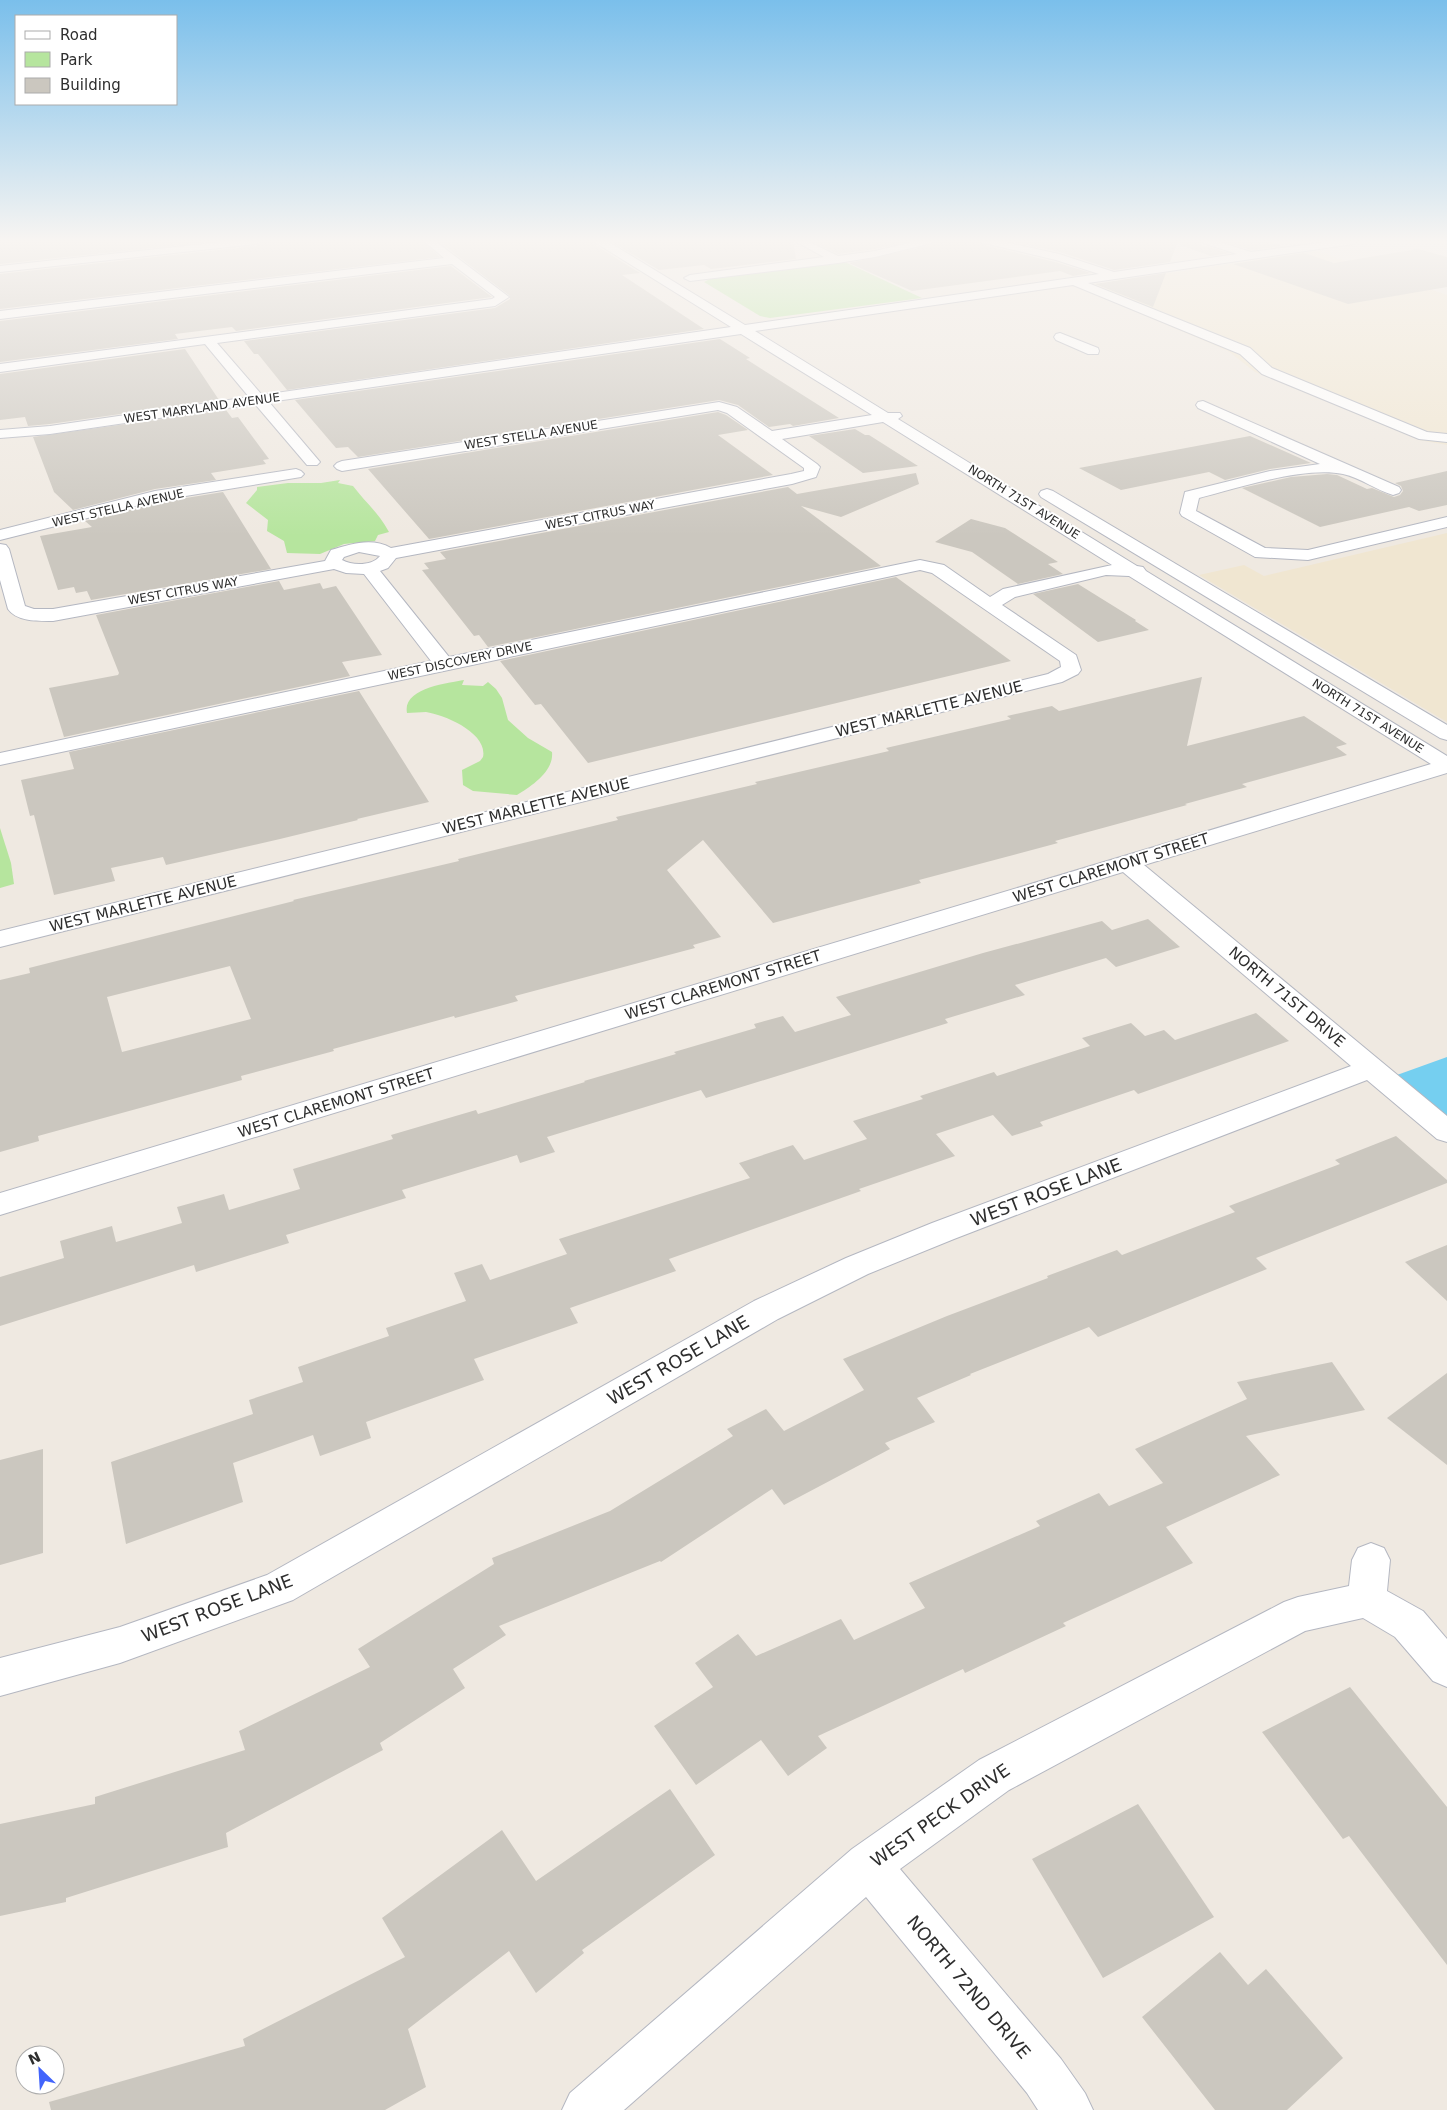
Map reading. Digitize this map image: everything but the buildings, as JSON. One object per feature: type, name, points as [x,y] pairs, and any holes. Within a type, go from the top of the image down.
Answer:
[{"type":"street","points":[[0,368],[212,339]]},
{"type":"street","name":"WEST MARYLAND AVENUE","points":[[0,434],[50,430],[672,339]]},
{"type":"street","name":"NORTH 71ST AVENUE","points":[[760,339],[1447,765]]},
{"type":"street","points":[[1067,339],[1093,352]]},
{"type":"street","points":[[1214,339],[1245,352],[1267,371],[1424,436],[1447,438]]},
{"type":"street","points":[[208,340],[312,462]]},
{"type":"street","points":[[816,356],[848,375]]},
{"type":"street","points":[[771,436],[911,413],[887,399]]},
{"type":"street","points":[[1203,405],[1393,490]]},
{"type":"street","name":"WEST STELLA AVENUE","points":[[296,474],[295,472],[300,466],[312,462],[333,462],[342,466],[719,406],[732,410],[771,436]]},
{"type":"street","name":"WEST CITRUS WAY","points":[[335,564],[334,557],[349,549],[374,548],[389,554],[783,481],[811,474],[812,467],[771,436]]},
{"type":"street","points":[[331,476],[342,472],[344,468],[342,466]]},
{"type":"street","points":[[1346,469],[1333,468],[1291,472],[1191,495],[1188,513],[1261,553],[1308,555],[1446,516]]},
{"type":"street","name":"WEST STELLA AVENUE","points":[[0,535],[155,496],[296,474],[314,478]]},
{"type":"street","name":"NORTH 71ST AVENUE","points":[[1030,484],[1447,734]]},
{"type":"street","name":"WEST CITRUS WAY","points":[[0,549],[17,609],[31,615],[53,614],[335,564],[345,568],[368,568],[384,563],[388,560],[389,554]]},
{"type":"street","name":"WEST DISCOVERY DRIVE","points":[[0,759],[920,565],[938,569],[990,605]]},
{"type":"street","points":[[990,605],[1025,603],[1117,582],[1135,571],[1166,566]]},
{"type":"street","points":[[368,568],[444,664]]},
{"type":"street","name":"WEST MARLETTE AVENUE","points":[[0,939],[1055,678],[1070,670],[1070,659],[990,605]]},
{"type":"street","name":"WEST CLAREMONT STREET","points":[[0,1204],[1447,765]]},
{"type":"street","name":"NORTH 71ST DRIVE","points":[[1127,863],[1447,1132]]},
{"type":"street","name":"WEST ROSE LANE","points":[[0,1677],[120,1645],[279,1588],[766,1310],[857,1266],[943,1231],[1372,1068]]},
{"type":"street","name":"WEST PECK DRIVE","points":[[587,2110],[868,1865],[994,1775],[1298,1615],[1369,1580],[1447,1668]]},
{"type":"street","name":"NORTH 72ND DRIVE","points":[[868,1865],[1044,2076],[1068,2110]]},
{"type":"shaded area","points":[[1201,339],[1447,339],[1447,445],[1419,440],[1255,372],[1228,351]]},
{"type":"shaded area","points":[[1447,533],[1447,722],[1199,575],[1244,565],[1264,576]]},
{"type":"green space","points":[[340,480],[338,483],[353,486],[389,532],[378,535],[375,541],[344,544],[320,554],[287,553],[284,541],[267,531],[268,520],[246,503],[257,490],[257,487]]},
{"type":"green space","points":[[464,680],[462,685],[483,686],[488,682],[502,698],[508,720],[528,738],[552,752],[552,759],[546,772],[517,795],[473,791],[463,785],[462,770],[480,761],[483,757],[483,748],[479,740],[464,727],[444,717],[426,712],[407,713],[407,705],[419,692],[438,685]]},
{"type":"green space","points":[[0,828],[11,863],[14,884],[0,888]]},
{"type":"water","points":[[1447,1057],[1447,1117],[1397,1075]]}]
